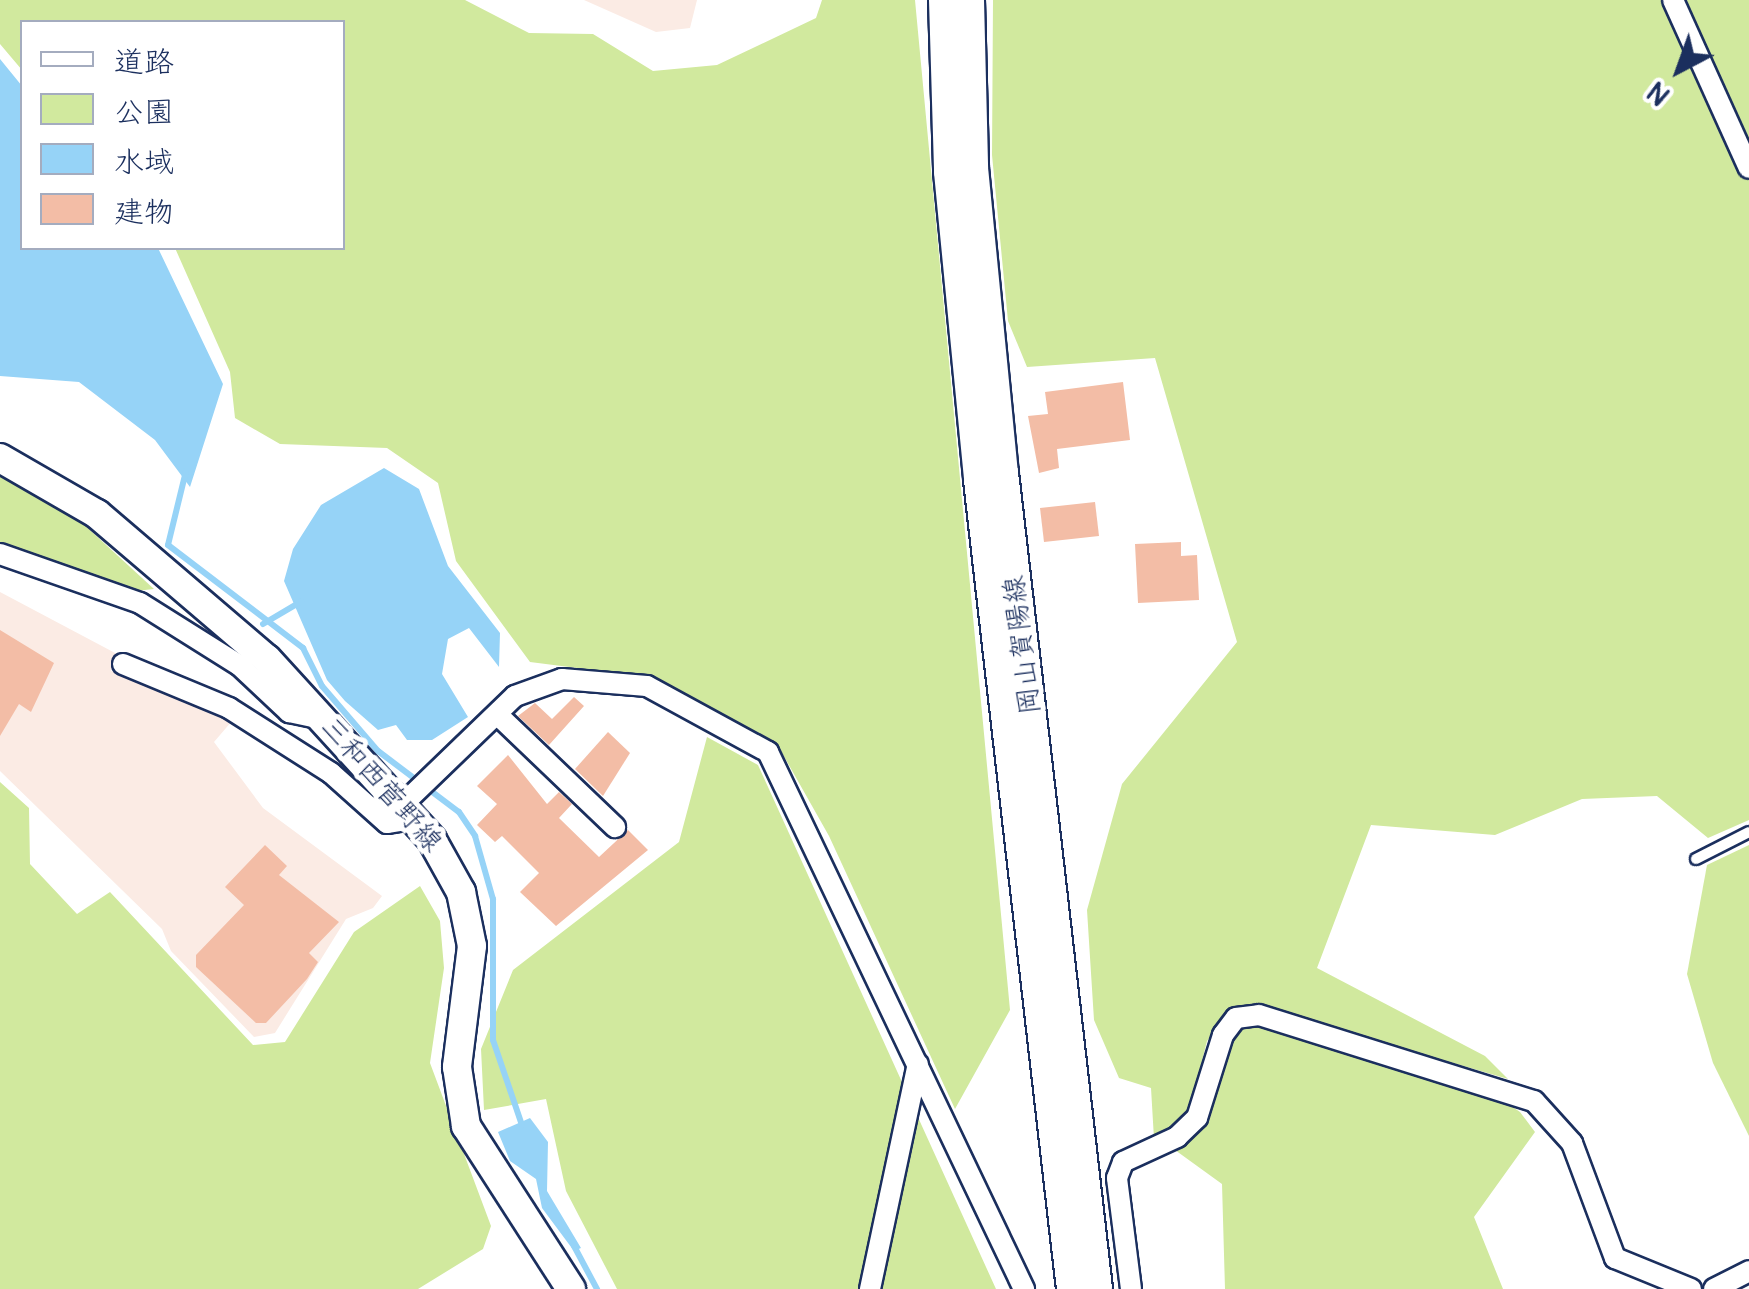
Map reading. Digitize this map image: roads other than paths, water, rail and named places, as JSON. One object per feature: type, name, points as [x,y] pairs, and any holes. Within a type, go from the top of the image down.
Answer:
[{"type":"main road","name":"岡山賀陽線","points":[[944,0],[949,172],[977,461],[1072,1289]]},
{"type":"main road","name":"岡山賀陽線","points":[[969,0],[973,168],[1002,473],[1097,1289]]},
{"type":"main road","name":"三和西菅野線","points":[[0,458],[96,514],[416,799],[469,918],[456,1067],[466,1126],[572,1289]]},
{"type":"street","points":[[1673,0],[1749,168]]},
{"type":"street","points":[[0,554],[140,603],[239,665],[289,712],[326,720]]},
{"type":"street","points":[[123,664],[230,708],[331,773],[387,823],[500,718],[516,696],[562,679],[647,686],[768,752],[1024,1289]]},
{"type":"street","points":[[500,718],[614,827]]},
{"type":"street","points":[[1131,1289],[1117,1178],[1122,1162],[1177,1136],[1197,1118],[1223,1035],[1236,1018],[1259,1015],[1504,1085],[1534,1101],[1572,1144],[1615,1258],[1690,1289]]},
{"type":"street","points":[[870,1289],[918,1064]]},
{"type":"street","points":[[1714,1289],[1749,1272]]},
{"type":"lane","points":[[1696,859],[1749,832]]},
{"type":"water","points":[[0,59],[20,84],[20,250],[159,250],[223,384],[190,487],[155,440],[79,382],[0,376]]},
{"type":"water","points":[[384,468],[419,489],[448,566],[500,633],[499,667],[469,628],[448,639],[442,674],[468,717],[432,740],[407,740],[396,725],[378,730],[345,701],[327,680],[284,581],[293,549],[321,505]]},
{"type":"water","points":[[530,1118],[548,1142],[547,1191],[581,1248],[574,1251],[542,1208],[536,1179],[510,1161],[498,1132]]},
{"type":"waterway","points":[[186,471],[168,545],[303,648],[322,686],[378,751],[459,812],[475,836],[493,899],[493,1040],[522,1125]]},
{"type":"waterway","points":[[263,624],[302,601]]},
{"type":"waterway","points":[[574,1246],[597,1289]]}]
